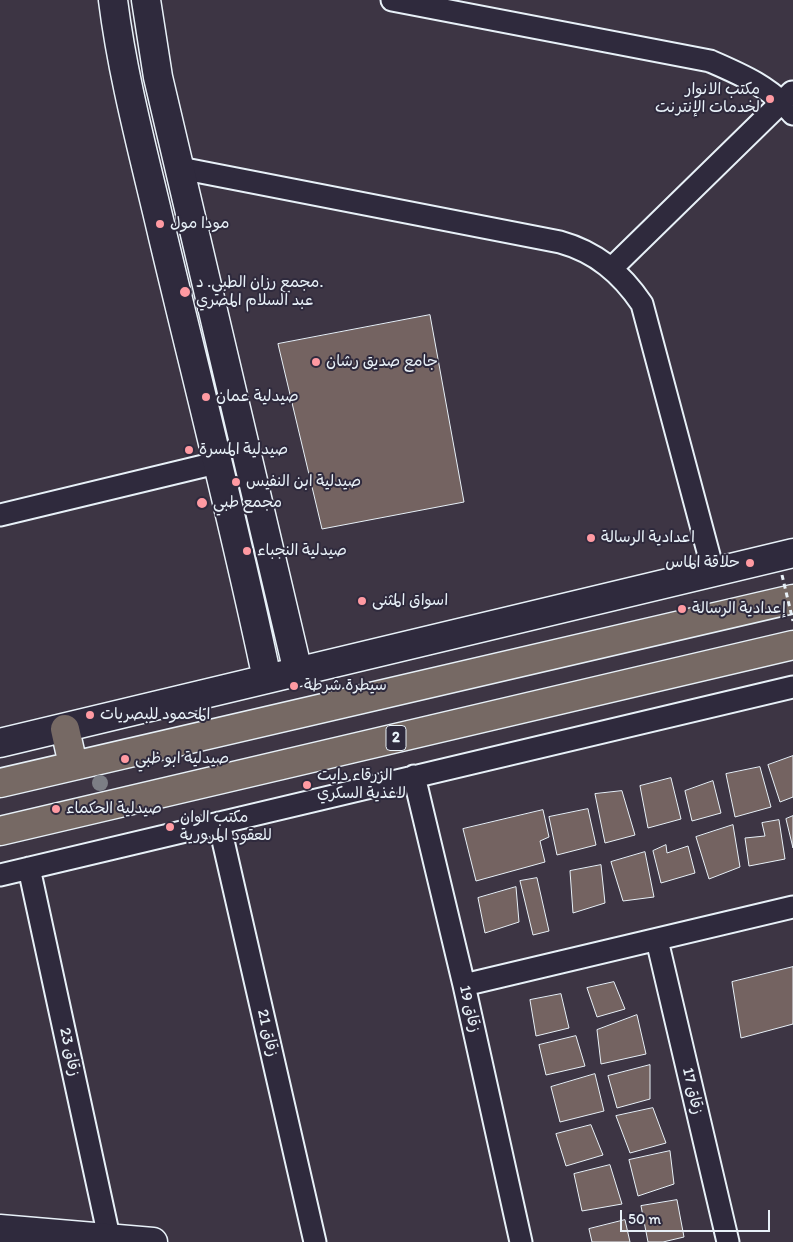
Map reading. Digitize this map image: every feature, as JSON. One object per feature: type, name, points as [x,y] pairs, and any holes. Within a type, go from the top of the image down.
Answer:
[{"type":"highway","points":[[0,782],[73,765],[789,576]]},
{"type":"highway","name":"2","points":[[0,831],[793,645]]},
{"type":"highway","points":[[65,729],[73,765]]},
{"type":"street","points":[[114,0],[129,91],[216,463],[242,558],[268,679]]},
{"type":"street","points":[[146,0],[158,78],[298,672]]},
{"type":"street","points":[[392,0],[710,61],[743,75],[790,102],[612,268]]},
{"type":"street","points":[[180,168],[560,242],[596,256],[612,268],[629,284],[642,304],[714,574]]},
{"type":"street","points":[[0,515],[216,463]]},
{"type":"street","points":[[0,743],[714,574],[789,576]]},
{"type":"street","points":[[0,875],[793,687]]},
{"type":"street","name":"زقاق 19","points":[[414,776],[464,985],[522,1242]]},
{"type":"street","name":"زقاق 21","points":[[219,823],[315,1242]]},
{"type":"street","name":"زقاق 23","points":[[29,868],[109,1237]]},
{"type":"street","points":[[464,985],[793,908]]},
{"type":"street","name":"زقاق 17","points":[[657,940],[728,1242]]},
{"type":"street","points":[[0,1229],[153,1242]]},
{"type":"path","points":[[789,576],[793,621]]},
{"type":"building","name":"جامع صديق رشان","points":[[430,315],[464,502],[322,529],[278,344]]},
{"type":"building","points":[[793,756],[793,797],[780,802],[768,765]]},
{"type":"building","points":[[760,767],[771,807],[735,817],[726,774]]},
{"type":"building","points":[[671,778],[681,819],[648,828],[640,786]]},
{"type":"building","points":[[713,781],[721,813],[692,821],[685,791]]},
{"type":"building","points":[[622,791],[635,835],[605,843],[595,794]]},
{"type":"building","points":[[588,809],[596,845],[557,855],[549,817]]},
{"type":"building","points":[[543,810],[549,837],[540,841],[545,862],[476,881],[463,829]]},
{"type":"building","points":[[793,816],[793,848],[786,819]]},
{"type":"building","points":[[779,820],[785,859],[749,866],[745,838],[765,836],[762,823]]},
{"type":"building","points":[[733,825],[740,867],[709,879],[696,837]]},
{"type":"building","points":[[666,845],[667,853],[688,846],[695,873],[661,883],[653,851]]},
{"type":"building","points":[[645,852],[654,897],[623,901],[611,862]]},
{"type":"building","points":[[601,865],[605,903],[573,913],[570,871]]},
{"type":"building","points":[[537,878],[549,931],[533,935],[520,881]]},
{"type":"building","points":[[516,887],[519,922],[485,933],[478,898]]},
{"type":"building","points":[[793,967],[793,1024],[741,1038],[732,982]]},
{"type":"building","points":[[614,982],[625,1009],[597,1017],[587,988]]},
{"type":"building","points":[[561,994],[569,1028],[536,1036],[530,1000]]},
{"type":"building","points":[[637,1015],[646,1054],[601,1064],[597,1030]]},
{"type":"building","points":[[576,1036],[585,1066],[546,1075],[539,1045]]},
{"type":"building","points":[[650,1065],[650,1099],[617,1108],[608,1076]]},
{"type":"building","points":[[595,1074],[604,1111],[560,1122],[551,1087]]},
{"type":"building","points":[[653,1108],[666,1143],[630,1153],[616,1116]]},
{"type":"building","points":[[591,1125],[603,1155],[566,1166],[556,1134]]},
{"type":"building","points":[[670,1151],[674,1184],[638,1196],[629,1160]]},
{"type":"building","points":[[610,1165],[622,1204],[582,1211],[574,1174]]},
{"type":"building","points":[[677,1200],[684,1237],[663,1242],[648,1242],[641,1206]]},
{"type":"building","points":[[625,1220],[630,1242],[592,1242],[589,1229]]},
{"type":"place","name":"مكتب الانوار لخدمات الإنترنت","points":[[770,99]]},
{"type":"place","name":"مودا مول","points":[[160,224]]},
{"type":"place","name":"مجمع رزان الطبي. د. عبد السلام المصري","points":[[185,292]]},
{"type":"place","name":"جامع صديق رشان","points":[[316,362]]},
{"type":"place","name":"صيدلية عمان","points":[[206,397]]},
{"type":"place","name":"صيدلية المسرة","points":[[189,450]]},
{"type":"place","name":"صيدلية ابن النفيس","points":[[236,482]]},
{"type":"place","name":"مجمع طبي","points":[[202,503]]},
{"type":"place","name":"اعدادية الرسالة","points":[[591,538]]},
{"type":"place","name":"صيدلية النجباء","points":[[247,551]]},
{"type":"place","name":"حلاقة الماس","points":[[750,563]]},
{"type":"place","name":"اسواق المثنى","points":[[362,601]]},
{"type":"place","name":"إعدادية الرسالة","points":[[682,609]]},
{"type":"place","name":"سيطرة شرطة","points":[[294,686]]},
{"type":"place","name":"المحمود للبصريات","points":[[90,715]]},
{"type":"place","name":"صيدلية ابو ظبي","points":[[125,759]]},
{"type":"place","name":"الزرقاء دايت لاغذية السكري","points":[[307,785]]},
{"type":"place","name":"صيدلية الحكماء","points":[[56,809]]},
{"type":"place","name":"مكتب الوان للعقود المرورية","points":[[170,827]]}]
